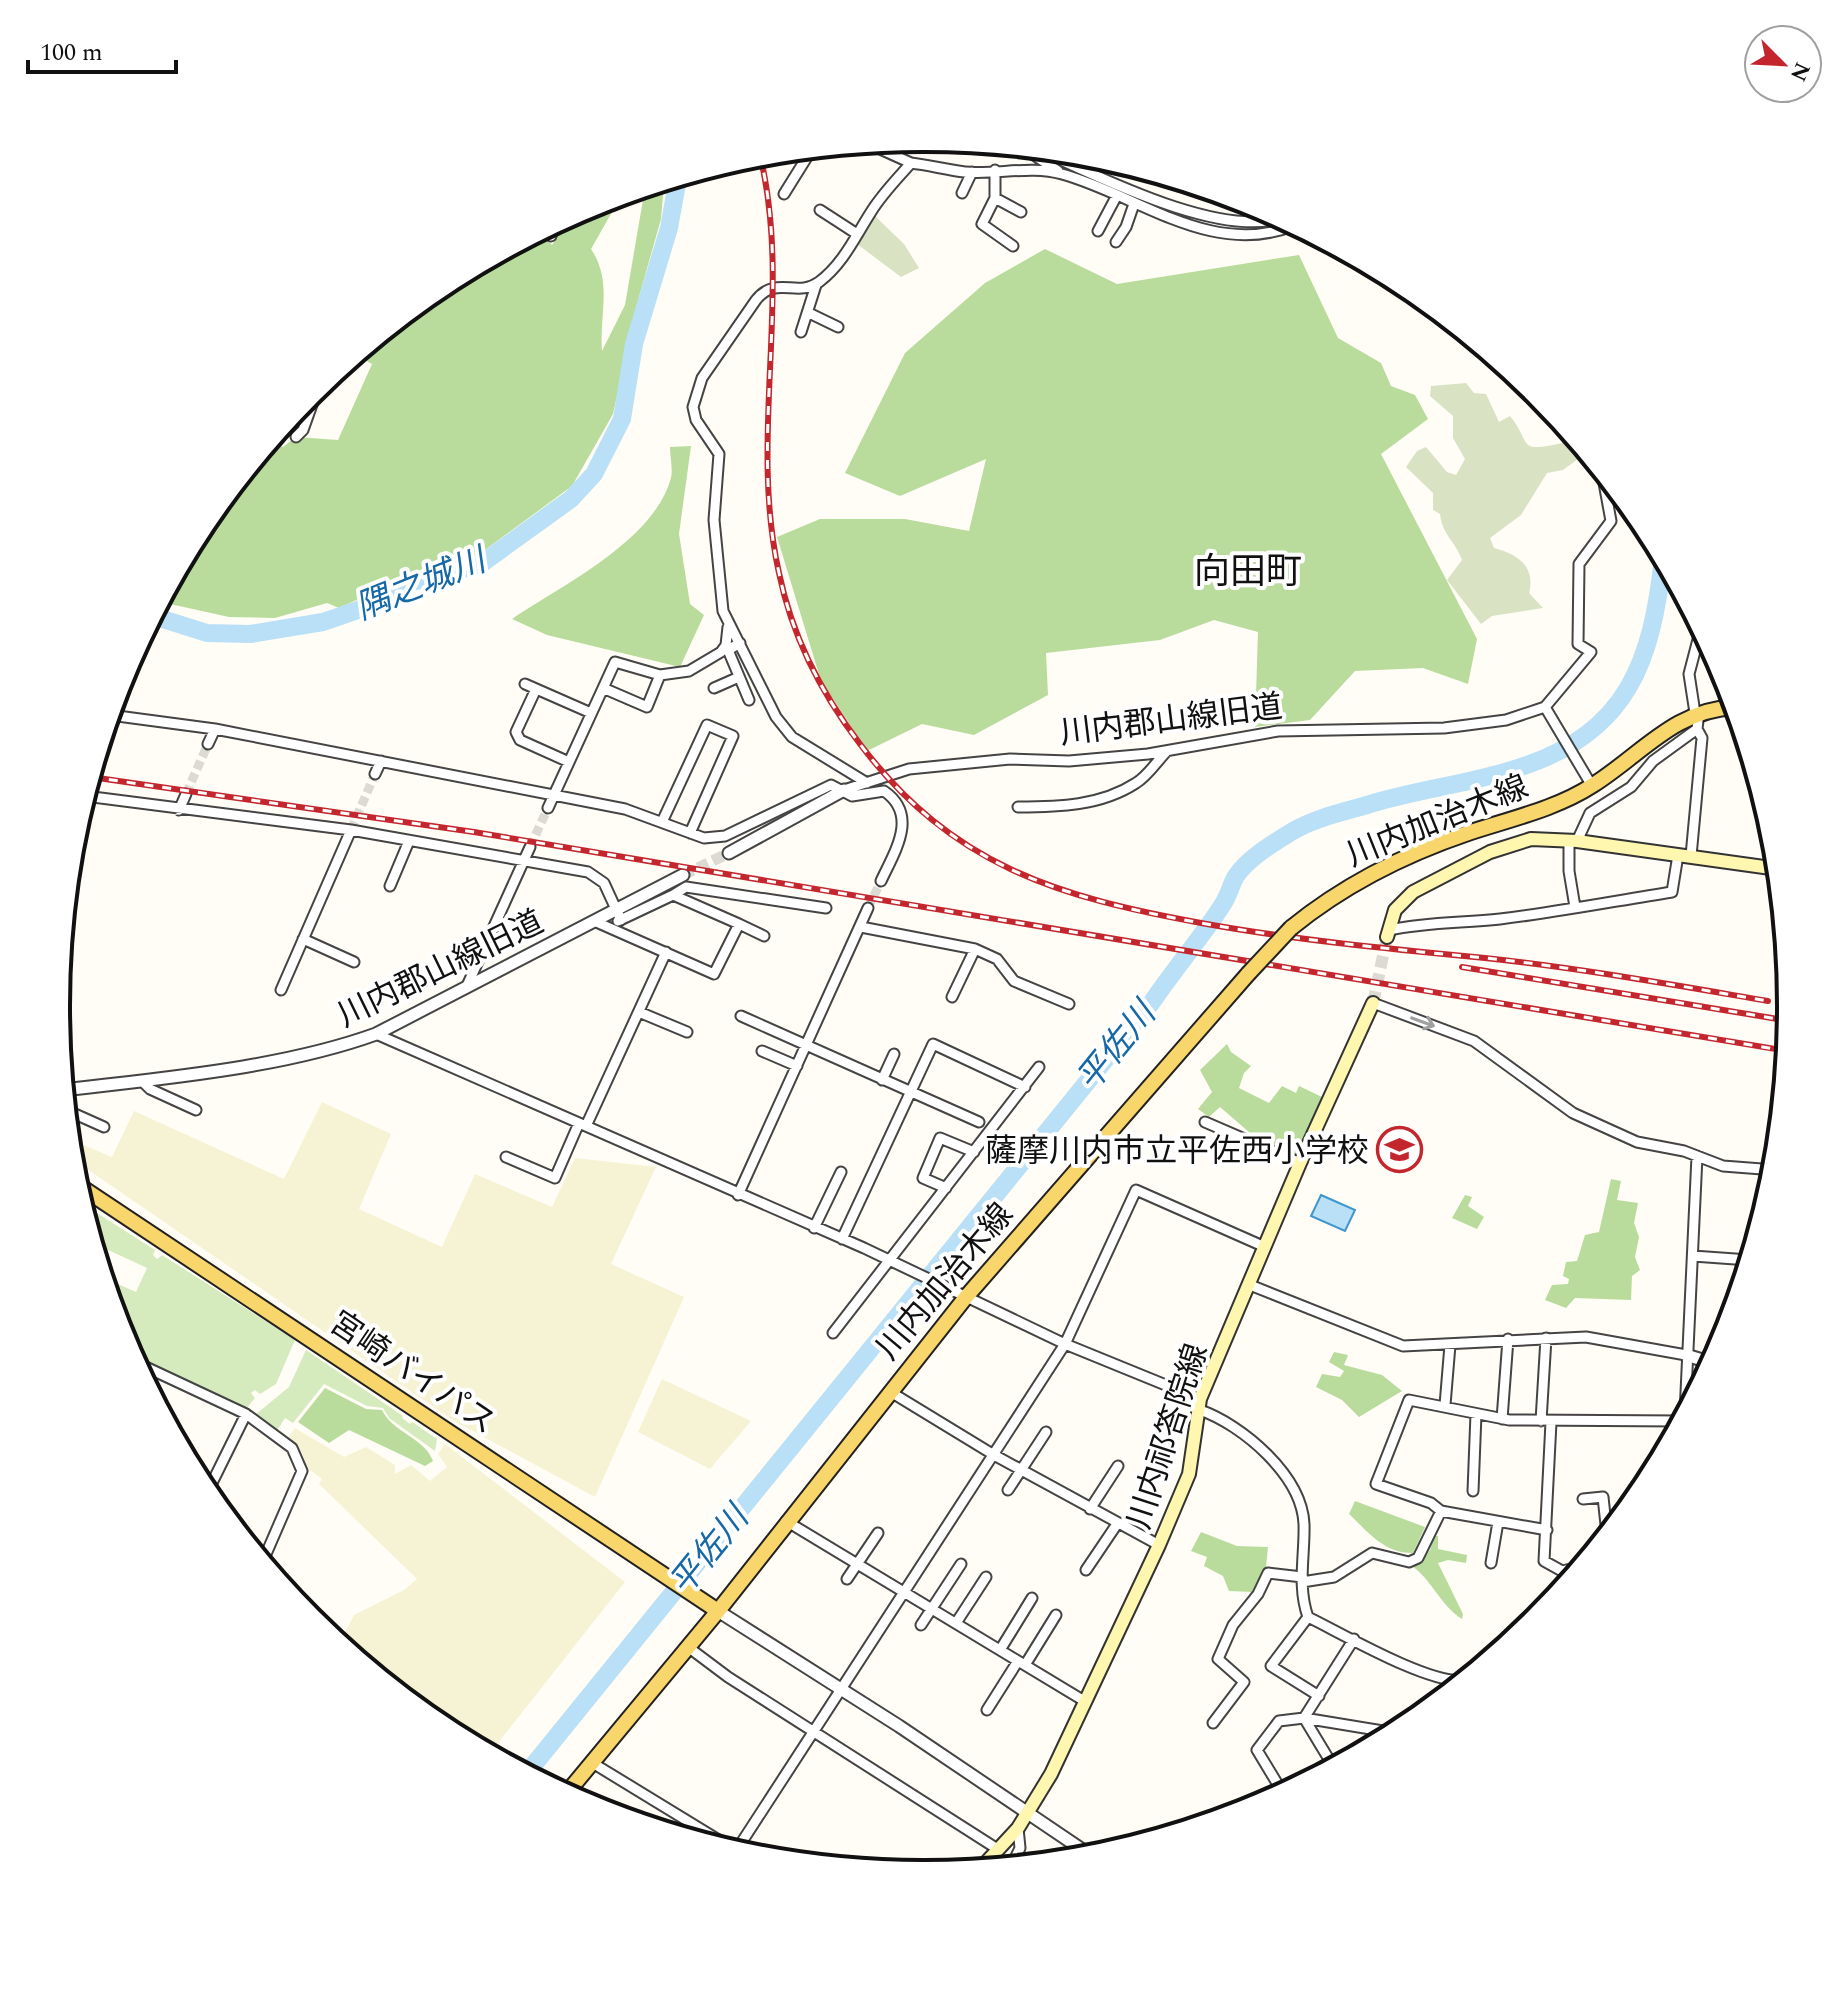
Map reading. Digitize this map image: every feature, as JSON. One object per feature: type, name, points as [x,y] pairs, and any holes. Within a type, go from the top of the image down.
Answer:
[{"type":"main road","points":[[1697,718],[1724,710]]},
{"type":"main road","name":"川内加治木線","points":[[574,1784],[718,1611],[786,1521],[966,1297],[1291,928],[1337,893],[1378,869],[1457,837],[1521,817],[1592,786],[1665,730],[1697,718]]},
{"type":"main road","points":[[1388,933],[1402,901],[1423,885],[1490,852],[1531,839],[1573,841],[1766,868]]},
{"type":"main road","name":"川内祁答院線","points":[[992,1857],[1030,1811],[1086,1702],[1159,1545],[1189,1474],[1200,1405],[1300,1163],[1373,1003]]},
{"type":"main road","name":"宮崎バイパス","points":[[91,1194],[718,1611]]},
{"type":"street","points":[[889,153],[911,163],[972,172],[1018,170],[1061,173]]},
{"type":"street","points":[[1018,170],[1023,159]]},
{"type":"street","points":[[784,194],[804,161]]},
{"type":"street","points":[[1043,161],[1061,173],[1167,218],[1227,234],[1256,235],[1277,230]]},
{"type":"street","points":[[801,332],[816,285],[841,261],[873,208],[911,163]]},
{"type":"street","points":[[1077,167],[1184,209],[1230,220],[1261,222]]},
{"type":"street","points":[[995,170],[995,198],[982,224],[1013,246]]},
{"type":"street","points":[[962,193],[972,172]]},
{"type":"street","points":[[1098,231],[1116,197]]},
{"type":"street","points":[[995,198],[1021,212]]},
{"type":"street","points":[[1116,242],[1134,204]]},
{"type":"street","points":[[820,210],[857,234]]},
{"type":"street","points":[[816,285],[790,289],[775,286],[764,290],[695,393],[696,420],[719,454],[714,520],[723,611],[728,627],[740,643],[776,717],[792,737],[867,783]]},
{"type":"street","points":[[809,313],[838,327]]},
{"type":"street","points":[[296,437],[303,430],[309,414]]},
{"type":"street","points":[[1592,786],[1545,707],[1591,652],[1578,644],[1578,571],[1582,556],[1611,521],[1606,493]]},
{"type":"street","points":[[728,627],[727,647],[749,700]]},
{"type":"street","points":[[548,808],[615,662],[660,675],[689,671],[707,663],[727,647],[740,643]]},
{"type":"street","points":[[1388,933],[1425,923],[1438,925],[1490,920],[1672,892],[1685,856],[1702,738],[1689,674],[1696,645]]},
{"type":"street","points":[[603,688],[647,707],[660,675]]},
{"type":"street","points":[[714,688],[739,677]]},
{"type":"street","points":[[525,684],[591,713]]},
{"type":"street","points":[[536,689],[516,732],[520,740],[569,762]]},
{"type":"street","name":"川内郡山線旧道","points":[[729,853],[844,790],[909,769],[1010,759],[1069,761],[1167,751],[1278,731],[1444,728],[1506,720],[1545,707]]},
{"type":"street","points":[[121,716],[215,729],[625,809],[704,838],[725,836],[831,785],[852,796],[884,791],[894,798],[903,813],[902,834],[881,881]]},
{"type":"street","points":[[1575,907],[1569,871],[1573,841],[1590,813],[1631,787],[1697,718]]},
{"type":"street","points":[[662,822],[707,725],[733,736],[690,833]]},
{"type":"street","points":[[208,744],[215,729]]},
{"type":"street","points":[[1018,807],[1065,807],[1109,796],[1138,783],[1167,751]]},
{"type":"street","points":[[375,774],[381,761]]},
{"type":"street","points":[[179,810],[186,794]]},
{"type":"street","points":[[96,798],[351,830],[598,876],[618,915]]},
{"type":"street","points":[[281,990],[351,830]]},
{"type":"street","points":[[390,886],[409,841]]},
{"type":"street","points":[[466,988],[530,847]]},
{"type":"street","name":"川内郡山線旧道","points":[[74,1089],[307,1055],[376,1034],[594,921],[618,915],[683,875]]},
{"type":"street","points":[[606,926],[618,915],[673,895],[686,887],[826,908]]},
{"type":"street","points":[[673,895],[764,936]]},
{"type":"street","points":[[738,1195],[868,908]]},
{"type":"street","points":[[594,921],[714,974],[739,924]]},
{"type":"street","points":[[861,927],[975,949],[997,959],[1014,981],[1069,1004]]},
{"type":"street","points":[[303,939],[354,962]]},
{"type":"street","points":[[952,997],[975,949]]},
{"type":"street","points":[[506,1157],[555,1178],[666,952]]},
{"type":"street","points":[[1373,1003],[1474,1041],[1573,1113],[1637,1142],[1697,1156],[1723,1166],[1762,1169]]},
{"type":"street","points":[[639,1012],[687,1032]]},
{"type":"street","points":[[741,1016],[979,1122]]},
{"type":"street","points":[[376,1034],[842,1239],[1200,1405],[1230,1422],[1254,1440],[1299,1497],[1304,1523],[1302,1580],[1308,1617],[1271,1666],[1319,1696]]},
{"type":"street","points":[[842,1239],[933,1044],[1025,1087]]},
{"type":"street","points":[[762,1051],[797,1066]]},
{"type":"street","points":[[882,1080],[894,1054]]},
{"type":"street","points":[[833,1333],[1039,1067]]},
{"type":"street","points":[[142,1081],[150,1089],[196,1110]]},
{"type":"street","points":[[77,1115],[104,1127]]},
{"type":"street","points":[[1205,1122],[1300,1163]]},
{"type":"street","points":[[946,1188],[923,1178],[940,1138],[974,1152]]},
{"type":"street","points":[[1685,1390],[1697,1156]]},
{"type":"street","points":[[814,1228],[841,1172]]},
{"type":"street","points":[[744,1840],[1065,1344],[1136,1190],[1265,1247]]},
{"type":"street","points":[[1693,1256],[1738,1259]]},
{"type":"street","points":[[1250,1285],[1403,1346],[1586,1337],[1700,1359]]},
{"type":"street","points":[[1546,1338],[1547,1530],[1544,1561],[1563,1571]]},
{"type":"street","points":[[1502,1419],[1508,1339]]},
{"type":"street","points":[[1445,1405],[1450,1345]]},
{"type":"street","points":[[152,1370],[246,1414],[292,1448],[302,1471],[267,1551]]},
{"type":"street","points":[[889,1391],[1021,1471],[1159,1545]]},
{"type":"street","points":[[1547,1530],[1441,1511],[1431,1503],[1376,1484],[1409,1400],[1502,1419],[1669,1421]]},
{"type":"street","points":[[214,1479],[246,1414]]},
{"type":"street","points":[[1473,1491],[1476,1414]]},
{"type":"street","points":[[1008,1490],[1046,1432]]},
{"type":"street","points":[[1090,1509],[1118,1466]]},
{"type":"street","points":[[1583,1499],[1603,1497],[1605,1520]]},
{"type":"street","points":[[1213,1723],[1244,1682],[1218,1659],[1233,1625],[1258,1594],[1268,1573],[1302,1580],[1334,1577],[1372,1553],[1409,1562],[1418,1558],[1441,1511]]},
{"type":"street","points":[[786,1521],[1086,1702]]},
{"type":"street","points":[[1491,1563],[1498,1522]]},
{"type":"street","points":[[1086,1570],[1117,1524]]},
{"type":"street","points":[[847,1579],[878,1533]]},
{"type":"street","points":[[921,1625],[961,1564]]},
{"type":"street","points":[[956,1623],[986,1577]]},
{"type":"street","points":[[1000,1650],[1032,1598]]},
{"type":"street","points":[[718,1611],[1030,1811],[1077,1845]]},
{"type":"street","points":[[987,1710],[1056,1615]]},
{"type":"street","points":[[1308,1617],[1440,1678],[1448,1679]]},
{"type":"street","points":[[1304,1718],[1354,1639]]},
{"type":"street","points":[[688,1647],[999,1850]]},
{"type":"street","points":[[1304,1718],[1328,1757]]},
{"type":"street","points":[[1277,1782],[1257,1750],[1279,1721],[1304,1718],[1375,1730]]},
{"type":"street","points":[[591,1762],[702,1830]]},
{"type":"street","points":[[1017,1854],[1020,1848],[1018,1828]]},
{"type":"shaded area","points":[[322,1102],[391,1134],[359,1209],[442,1247],[475,1174],[552,1207],[575,1158],[656,1167],[611,1264],[684,1297],[595,1497],[454,1421],[85,1168],[81,1144],[112,1157],[134,1111],[284,1179]]},
{"type":"shaded area","points":[[662,1379],[751,1421],[710,1469],[638,1432]]},
{"type":"shaded area","points":[[295,1428],[344,1457],[366,1447],[395,1465],[395,1474],[411,1465],[430,1481],[447,1467],[438,1454],[445,1444],[625,1582],[497,1745],[449,1716],[404,1683],[345,1633],[354,1615],[404,1590],[417,1579],[319,1484],[322,1479],[306,1467],[302,1453],[288,1438]]},
{"type":"green space","points":[[663,194],[661,219],[637,304],[613,414],[572,486],[474,558],[429,567],[339,608],[327,603],[275,618],[229,617],[171,604],[214,532],[246,486],[280,446],[283,447],[296,437],[338,440],[372,364],[365,360],[449,296],[546,241],[552,245],[558,235],[611,212],[591,249],[602,274],[602,351],[625,305],[643,200]]},
{"type":"green space","points":[[875,216],[904,244],[919,268],[901,277],[857,244]]},
{"type":"green space","points":[[1045,249],[1117,284],[1299,255],[1338,338],[1381,363],[1391,386],[1415,395],[1428,419],[1381,454],[1477,639],[1468,684],[1423,668],[1355,671],[1310,720],[1255,727],[1258,632],[1214,620],[1160,640],[1046,653],[1048,695],[974,735],[922,724],[867,751],[821,681],[777,537],[820,519],[905,519],[969,531],[986,459],[900,496],[845,473],[905,353],[985,283]]},
{"type":"green space","points":[[1466,383],[1474,393],[1486,394],[1499,422],[1510,416],[1531,446],[1547,446],[1563,441],[1578,459],[1563,470],[1547,473],[1521,515],[1490,538],[1494,548],[1517,558],[1527,568],[1530,575],[1529,593],[1543,608],[1492,616],[1481,624],[1447,580],[1462,560],[1443,528],[1440,514],[1433,510],[1433,493],[1406,467],[1417,451],[1426,447],[1447,472],[1456,475],[1465,459],[1453,438],[1453,416],[1430,396],[1431,386]]},
{"type":"green space","points":[[691,446],[679,534],[690,604],[704,615],[680,667],[547,635],[512,619],[604,559],[646,522],[661,501],[671,478],[670,447]]},
{"type":"green space","points":[[1227,1044],[1231,1052],[1251,1066],[1244,1073],[1239,1088],[1269,1103],[1282,1086],[1296,1093],[1299,1086],[1322,1097],[1295,1156],[1257,1139],[1220,1107],[1209,1117],[1198,1109],[1212,1092],[1200,1070]]},
{"type":"green space","points":[[1611,1179],[1621,1181],[1617,1200],[1638,1203],[1634,1223],[1639,1237],[1635,1257],[1640,1270],[1632,1276],[1631,1300],[1575,1298],[1566,1308],[1545,1300],[1552,1285],[1568,1284],[1569,1279],[1563,1276],[1566,1262],[1577,1261],[1585,1235],[1599,1232]]},
{"type":"green space","points":[[1465,1195],[1472,1197],[1468,1206],[1484,1217],[1477,1229],[1452,1218]]},
{"type":"green space","points":[[95,1212],[155,1250],[153,1255],[157,1259],[162,1255],[295,1340],[276,1384],[260,1394],[255,1390],[251,1393],[255,1398],[246,1409],[149,1363],[116,1283],[136,1292],[147,1268],[106,1249]]},
{"type":"green space","points":[[306,1350],[403,1416],[410,1424],[412,1422],[437,1439],[435,1451],[389,1418],[383,1408],[367,1406],[324,1384],[293,1423],[285,1418],[276,1432],[255,1415],[289,1387]]},
{"type":"green space","points":[[1334,1352],[1348,1355],[1344,1365],[1382,1375],[1402,1391],[1359,1417],[1342,1400],[1316,1387],[1322,1374],[1340,1377],[1344,1371],[1329,1362]]},
{"type":"green space","points":[[325,1388],[366,1409],[382,1410],[393,1424],[423,1446],[433,1461],[425,1466],[349,1430],[329,1443],[298,1422]]},
{"type":"green space","points":[[1355,1501],[1425,1527],[1413,1553],[1394,1550],[1370,1535],[1349,1514]]},
{"type":"green space","points":[[1201,1532],[1237,1546],[1268,1547],[1266,1567],[1253,1592],[1229,1591],[1223,1576],[1204,1566],[1207,1557],[1191,1551]]},
{"type":"green space","points":[[1434,1536],[1438,1536],[1438,1549],[1467,1555],[1466,1563],[1448,1560],[1438,1563],[1463,1614],[1462,1619],[1412,1566],[1430,1550]]},
{"type":"water","points":[[1321,1195],[1355,1210],[1345,1231],[1311,1216]]},
{"type":"waterway","name":"隅之城川","points":[[163,619],[207,633],[250,634],[323,622],[358,610],[412,582],[481,564],[571,499],[594,474],[622,419],[634,344],[669,228],[676,190]]},
{"type":"waterway","name":"平佐川","points":[[534,1765],[1152,1002],[1215,916],[1241,869],[1270,846],[1310,822],[1386,799],[1521,767],[1557,752],[1587,734],[1610,713],[1628,688],[1641,660],[1651,629],[1661,575]]},
{"type":"tunnel","points":[[186,794],[208,744]]},
{"type":"tunnel","points":[[351,830],[375,774]]},
{"type":"tunnel","points":[[530,847],[548,808]]},
{"type":"tunnel","points":[[683,875],[729,853]]},
{"type":"tunnel","points":[[868,908],[881,881]]},
{"type":"tunnel","points":[[1373,1003],[1387,937]]},
{"type":"railway","points":[[762,168],[773,259],[768,469],[771,521],[779,573],[800,641],[833,705],[895,786],[932,820],[1011,870],[1055,887],[1149,913],[1307,939],[1627,977],[1768,1001]]},
{"type":"railway","points":[[101,778],[474,832],[1775,1049]]},
{"type":"railway","points":[[1462,967],[1777,1019]]},
{"type":"place","name":"薩摩川内市立平佐西小学校","points":[[1400,1150]]},
{"type":"district","name":"向田町","points":[[1248,570]]}]
